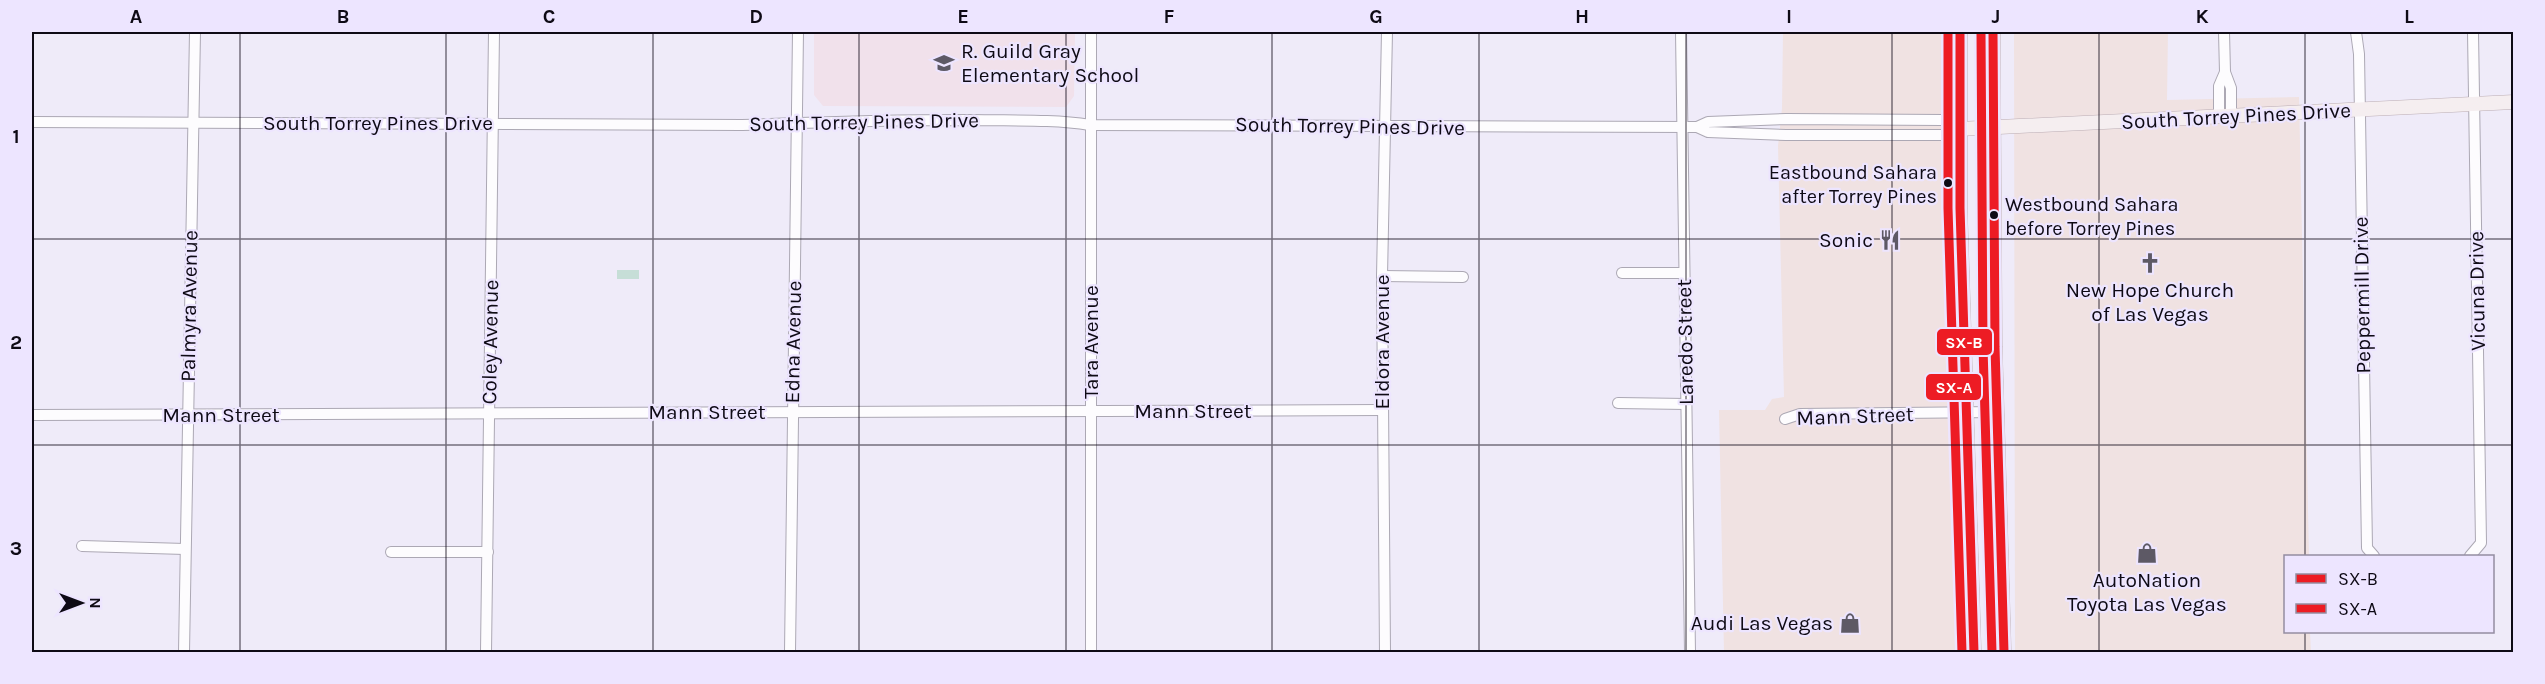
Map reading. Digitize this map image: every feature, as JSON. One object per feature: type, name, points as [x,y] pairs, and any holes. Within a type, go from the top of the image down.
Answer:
[{"type":"main road","points":[[1960,32],[1959,129],[1974,652]]},
{"type":"main road","points":[[1993,32],[1996,412],[2004,652]]},
{"type":"main road","name":"South Torrey Pines Drive","points":[[1959,129],[2514,102]]},
{"type":"street","name":"Palmyra Avenue","points":[[184,652],[195,32]]},
{"type":"street","name":"Coley Avenue","points":[[486,652],[495,32]]},
{"type":"street","name":"Edna Avenue","points":[[790,652],[798,32]]},
{"type":"street","name":"Tara Avenue","points":[[1091,32],[1091,652]]},
{"type":"street","name":"Eldora Avenue","points":[[1385,652],[1382,276],[1387,32]]},
{"type":"street","name":"Laredo Street","points":[[1681,32],[1690,652]]},
{"type":"street","points":[[2224,32],[2225,72],[2230,88],[2225,115]]},
{"type":"street","name":"Peppermill Drive","points":[[2356,32],[2359,54],[2367,548],[2373,555]]},
{"type":"street","name":"Vicuna Drive","points":[[2473,32],[2481,543],[2474,553]]},
{"type":"street","name":"South Torrey Pines Drive","points":[[32,122],[796,123],[915,120],[1062,121],[1090,125],[1696,127],[1708,122],[1786,119],[1943,120],[1959,129]]},
{"type":"street","points":[[1786,119],[1786,135]]},
{"type":"street","name":"South Torrey Pines Drive","points":[[1696,127],[1708,132],[1786,135],[1942,135],[1959,129]]},
{"type":"street","points":[[1622,273],[1683,273]]},
{"type":"street","points":[[1382,276],[1463,277]]},
{"type":"street","points":[[1618,404],[1686,404]]},
{"type":"street","name":"Mann Street","points":[[32,416],[489,412],[1383,410]]},
{"type":"street","name":"Mann Street","points":[[1785,419],[1800,414],[1996,412]]},
{"type":"street","points":[[82,546],[185,549]]},
{"type":"street","points":[[391,552],[488,552]]},
{"type":"shaded area","name":"R. Guild Gray Elementary School","points":[[814,32],[1075,32],[1074,96],[1066,107],[823,106],[814,95]]},
{"type":"shaded area","points":[[1783,32],[1947,32],[1946,148],[1959,652],[1724,652],[1719,410],[1765,410],[1772,399],[1784,397],[1778,146],[1782,108]]},
{"type":"shaded area","points":[[2014,32],[2168,32],[2167,100],[2299,97],[2309,555],[2284,555],[2284,633],[2310,633],[2311,652],[2015,652]]},
{"type":"green space","points":[[617,270],[639,270],[639,279],[617,279]]},
{"type":"transit line","name":"SX-A","points":[[1948,32],[1948,208],[1962,652]]},
{"type":"transit line","name":"SX-B","points":[[1960,32],[1960,208],[1974,652]]},
{"type":"transit line","name":"SX-A","points":[[1981,32],[1983,347],[1992,652]]},
{"type":"transit line","name":"SX-B","points":[[1993,32],[1995,347],[2004,652]]},
{"type":"place","name":"R. Guild Gray Elementary School","points":[[944,63]]},
{"type":"place","name":"Eastbound Sahara after Torrey Pines","points":[[1948,183]]},
{"type":"place","name":"Westbound Sahara before Torrey Pines","points":[[1994,215]]},
{"type":"place","name":"Sonic","points":[[1890,240]]},
{"type":"place","name":"New Hope Church of Las Vegas","points":[[2150,263]]},
{"type":"place","name":"AutoNation Toyota Las Vegas","points":[[2147,553]]},
{"type":"place","name":"Audi Las Vegas","points":[[1850,623]]}]
